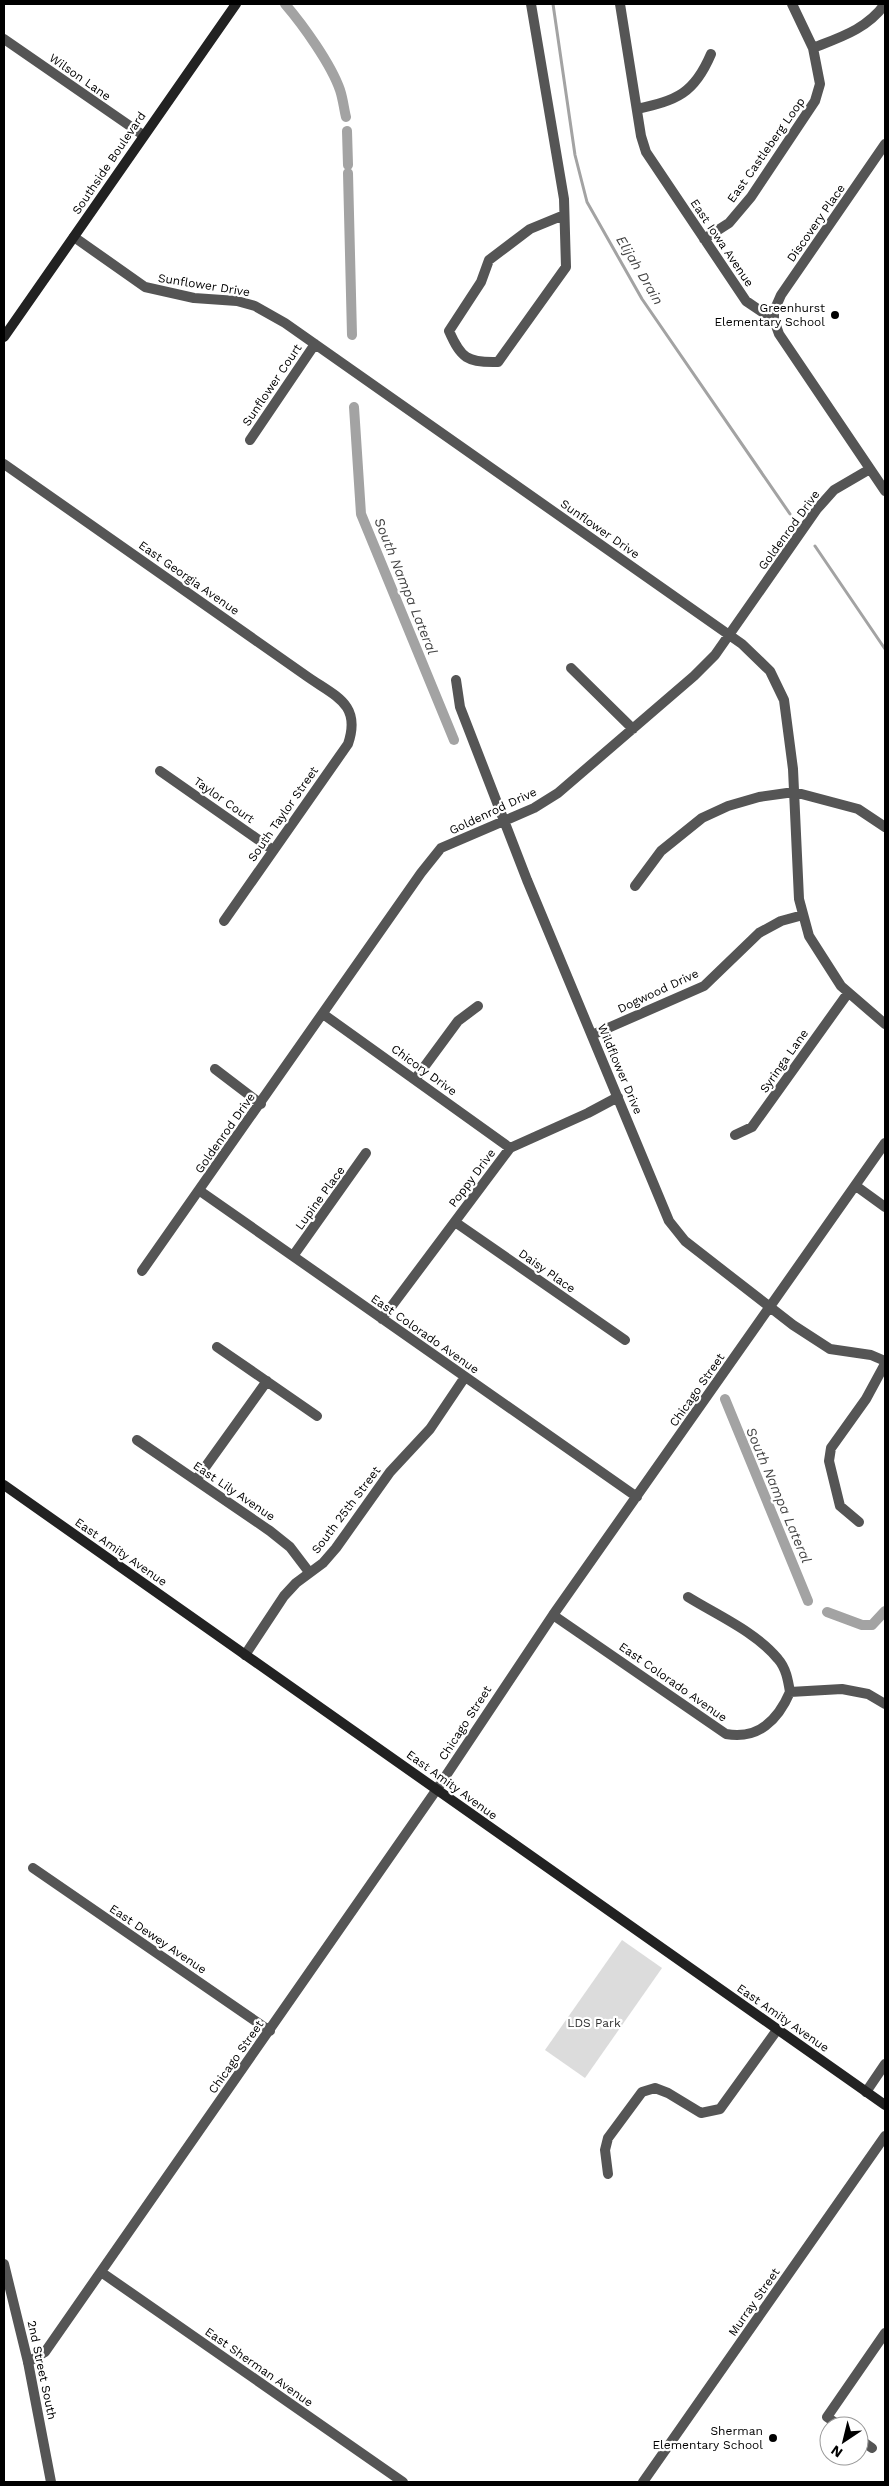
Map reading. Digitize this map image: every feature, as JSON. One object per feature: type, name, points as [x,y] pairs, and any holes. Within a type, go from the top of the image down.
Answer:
[{"type":"main road","name":"Southside Boulevard","points":[[4,338],[143,135],[236,4]]},
{"type":"main road","name":"East Amity Avenue","points":[[4,1485],[885,2105]]},
{"type":"street","points":[[531,4],[564,199],[566,267],[498,362],[476,362],[457,350],[449,330],[482,282],[489,260],[530,228],[564,214]]},
{"type":"street","name":"East Iowa Avenue","points":[[620,4],[646,152],[746,301],[774,320]]},
{"type":"street","name":"East Castleberg Loop","points":[[704,239],[729,223],[751,198],[816,100],[820,84],[814,48],[792,4]]},
{"type":"street","points":[[814,48],[855,32],[876,15],[885,4]]},
{"type":"street","name":"Wilson Lane","points":[[4,39],[143,135]]},
{"type":"street","points":[[637,109],[667,102],[685,93],[705,67],[711,54]]},
{"type":"street","name":"Discovery Place","points":[[774,320],[774,311],[781,295],[885,144]]},
{"type":"street","name":"Sunflower Drive","points":[[74,237],[145,287],[194,298],[237,301],[255,306],[315,344],[742,644],[770,671],[784,700],[794,792],[799,899],[809,936],[820,956],[848,993],[885,1024]]},
{"type":"street","points":[[774,320],[779,334],[885,490]]},
{"type":"street","name":"Sunflower Court","points":[[250,440],[315,344]]},
{"type":"street","name":"East Georgia Avenue","points":[[4,464],[345,704],[350,709],[353,718]]},
{"type":"street","name":"Goldenrod Drive","points":[[142,1271],[442,848],[534,808],[558,793],[694,676],[715,654],[729,635],[817,509],[834,490],[870,469]]},
{"type":"street","points":[[571,668],[633,729]]},
{"type":"street","name":"Wildflower Drive","points":[[456,680],[460,707],[669,1221],[685,1241],[771,1307],[830,1349],[871,1355],[885,1363]]},
{"type":"street","name":"South Taylor Street","points":[[224,921],[348,744],[353,718]]},
{"type":"street","name":"Taylor Court","points":[[160,771],[273,850]]},
{"type":"street","points":[[635,886],[661,851],[702,818],[728,806],[758,797],[794,792],[858,809],[885,827]]},
{"type":"street","name":"Dogwood Drive","points":[[592,1035],[704,986],[758,933],[780,921],[803,915]]},
{"type":"street","name":"Syringa Lane","points":[[735,1135],[752,1127],[848,993]]},
{"type":"street","points":[[416,1078],[458,1021],[478,1006]]},
{"type":"street","name":"Chicory Drive","points":[[323,1014],[416,1078],[510,1148]]},
{"type":"street","points":[[215,1069],[260,1104]]},
{"type":"street","name":"Poppy Drive","points":[[382,1319],[510,1148],[588,1113],[618,1096]]},
{"type":"street","name":"Chicago Street","points":[[28,2362],[46,2352],[437,1789],[553,1615],[885,1143]]},
{"type":"street","name":"Lupine Place","points":[[293,1256],[366,1153]]},
{"type":"street","points":[[856,1186],[885,1207]]},
{"type":"street","name":"East Colorado Avenue","points":[[200,1191],[636,1496]]},
{"type":"street","name":"Daisy Place","points":[[455,1222],[626,1340]]},
{"type":"street","points":[[217,1347],[317,1416]]},
{"type":"street","points":[[859,1522],[840,1506],[830,1461],[830,1448],[866,1399],[885,1363]]},
{"type":"street","name":"South 25th Street","points":[[245,1655],[284,1596],[336,1548],[390,1472],[430,1429],[465,1377]]},
{"type":"street","points":[[196,1480],[267,1381]]},
{"type":"street","name":"East Lily Avenue","points":[[137,1440],[270,1531],[290,1547],[309,1572]]},
{"type":"street","points":[[688,1597],[753,1637],[779,1659],[788,1675],[790,1692],[842,1689],[868,1694],[885,1704]]},
{"type":"street","name":"East Colorado Avenue","points":[[553,1615],[726,1734],[738,1736],[756,1732],[770,1724],[783,1708],[790,1692]]},
{"type":"street","name":"East Dewey Avenue","points":[[33,1868],[270,2031]]},
{"type":"street","points":[[608,2174],[605,2150],[608,2138],[642,2092],[655,2088],[668,2093],[702,2113],[720,2109],[777,2030]]},
{"type":"street","points":[[866,2092],[885,2064]]},
{"type":"street","name":"Murray Street","points":[[643,2482],[885,2136]]},
{"type":"street","name":"2nd Street South","points":[[4,2264],[28,2362],[51,2482]]},
{"type":"street","name":"East Sherman Avenue","points":[[101,2272],[403,2482]]},
{"type":"street","points":[[828,2416],[885,2333]]},
{"type":"green space","name":"LDS Park","points":[[622,1940],[662,1968],[585,2078],[545,2050]]},
{"type":"waterway","name":"South Nampa Lateral","points":[[285,4],[308,34],[336,80],[346,117]]},
{"type":"waterway","name":"Elijah Drain","points":[[553,4],[575,155],[587,202],[642,299],[790,514]]},
{"type":"waterway","name":"South Nampa Lateral","points":[[347,131],[348,165]]},
{"type":"waterway","name":"South Nampa Lateral","points":[[348,173],[352,335]]},
{"type":"waterway","name":"South Nampa Lateral","points":[[354,407],[361,514],[454,740]]},
{"type":"waterway","name":"Elijah Drain","points":[[815,546],[885,649]]},
{"type":"waterway","name":"South Nampa Lateral","points":[[725,1399],[808,1601]]},
{"type":"waterway","name":"South Nampa Lateral","points":[[827,1612],[862,1625],[872,1625],[885,1611]]},
{"type":"place","name":"Greenhurst Elementary School","points":[[835,315]]},
{"type":"place","name":"Sherman Elementary School","points":[[773,2438]]}]
